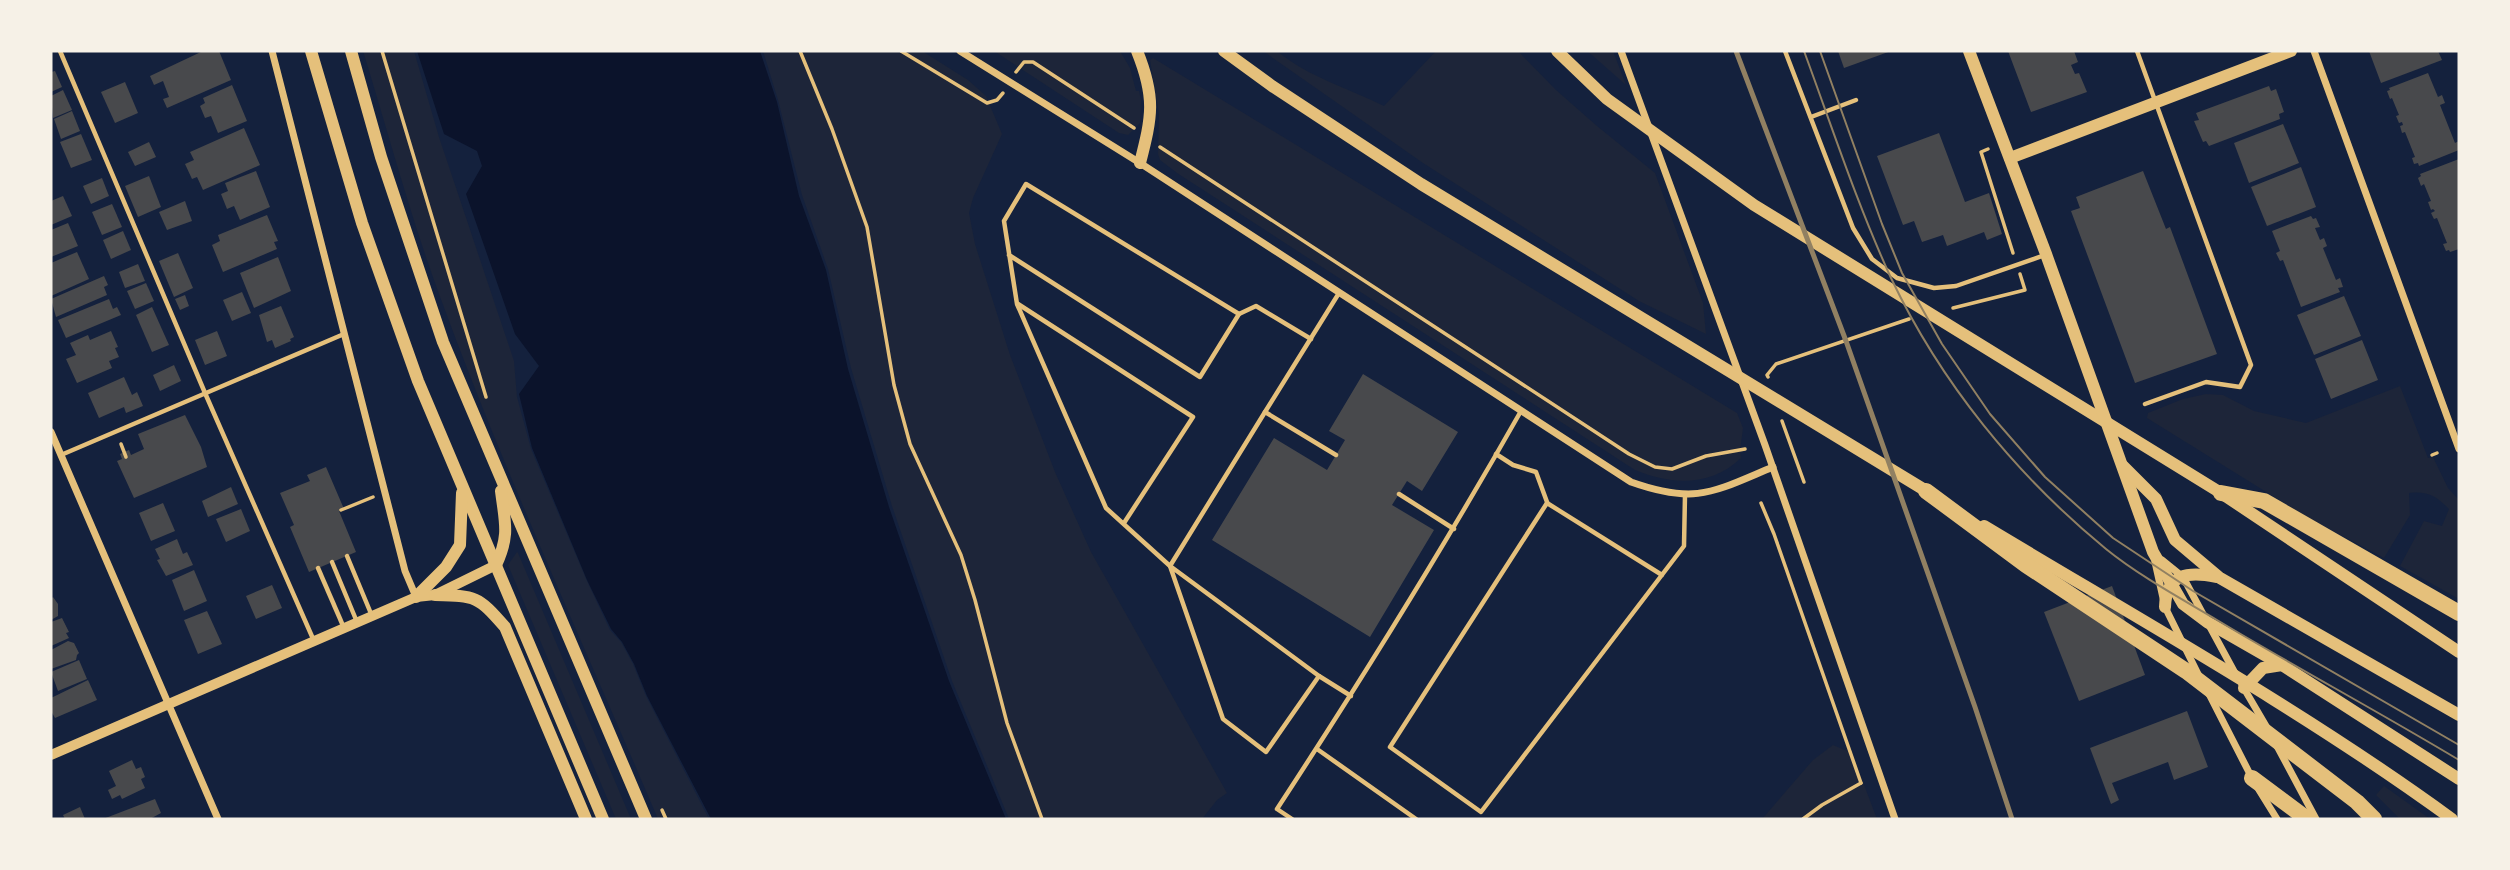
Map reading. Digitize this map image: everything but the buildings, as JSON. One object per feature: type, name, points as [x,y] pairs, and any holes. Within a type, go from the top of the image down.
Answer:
[{"type":"highway","points":[[1926,491],[2026,565],[2186,671],[2357,802],[2374,819]]},
{"type":"highway","points":[[2221,494],[2264,501],[2459,613]]},
{"type":"highway","points":[[2252,778],[2306,819]]},
{"type":"main road","points":[[311,51],[367,235],[418,382],[603,819]]},
{"type":"main road","points":[[351,51],[381,157],[443,342],[646,819]]},
{"type":"main road","points":[[1137,51],[1148,78],[1152,116],[1140,163]]},
{"type":"main road","points":[[1224,51],[1272,86],[1421,184],[2269,698],[2415,792],[2452,819]]},
{"type":"main road","points":[[1557,51],[1606,99],[1754,205],[2221,494],[2459,652]]},
{"type":"main road","points":[[1969,51],[2046,254],[2153,552],[2170,585],[2183,604],[2207,622],[2282,665],[2459,779]]},
{"type":"main road","points":[[2010,158],[2291,51]]},
{"type":"main road","points":[[2120,463],[2156,499],[2175,540],[2220,578],[2459,715]]},
{"type":"main road","points":[[496,565],[507,536],[499,474]]},
{"type":"main road","points":[[416,597],[446,567],[460,545],[462,485]]},
{"type":"main road","points":[[2165,607],[2166,592],[2170,585],[2183,577],[2203,575],[2220,578]]},
{"type":"main road","points":[[435,595],[463,596],[483,602],[505,627],[586,819]]},
{"type":"main road","points":[[2244,688],[2263,667],[2282,665]]},
{"type":"street","points":[[272,51],[405,571],[416,597]]},
{"type":"street","points":[[960,51],[1140,163],[1631,482],[1653,490],[1685,495],[1717,491],[1773,467]]},
{"type":"street","points":[[1622,51],[1773,467],[1895,819]]},
{"type":"street","points":[[2314,51],[2459,449]]},
{"type":"street","points":[[51,432],[218,819]]},
{"type":"street","points":[[2153,552],[2183,577],[2316,819]]},
{"type":"street","points":[[2153,552],[2165,607],[2252,778],[2277,819]]},
{"type":"street","points":[[51,755],[416,597],[435,595],[496,565]]},
{"type":"lane","points":[[60,51],[314,641]]},
{"type":"lane","points":[[1785,51],[1853,228],[1872,259],[1897,278],[1934,288],[1956,286],[2046,254]]},
{"type":"lane","points":[[2137,51],[2250,365],[2240,387],[2206,382],[2145,404]]},
{"type":"lane","points":[[1811,117],[1856,100]]},
{"type":"lane","points":[[1239,313],[1026,184],[1004,221],[1017,304],[1106,508],[1170,566],[1319,676],[1351,696]]},
{"type":"lane","points":[[1009,255],[1200,377],[1239,313],[1256,306],[1311,339]]},
{"type":"lane","points":[[1170,566],[1339,293]]},
{"type":"lane","points":[[1017,304],[1193,417],[1123,523]]},
{"type":"lane","points":[[61,455],[344,334]]},
{"type":"lane","points":[[1292,819],[1277,809],[1351,696],[1454,528],[1521,410]]},
{"type":"lane","points":[[1265,412],[1336,455]]},
{"type":"lane","points":[[1496,454],[1513,465],[1536,472],[1547,503],[1662,575]]},
{"type":"lane","points":[[1399,494],[1454,528]]},
{"type":"lane","points":[[1547,503],[1390,747],[1481,812],[1684,546],[1685,495]]},
{"type":"lane","points":[[347,556],[372,616]]},
{"type":"lane","points":[[332,562],[357,622]]},
{"type":"lane","points":[[1170,566],[1223,719],[1266,752],[1319,676]]},
{"type":"lane","points":[[318,568],[344,628]]},
{"type":"lane","points":[[1317,749],[1416,819]]},
{"type":"path","points":[[382,51],[489,407]]},
{"type":"path","points":[[800,51],[832,129],[867,227],[894,385],[910,444],[961,555],[1007,723],[1042,819]]},
{"type":"path","points":[[901,51],[988,103],[1001,96]]},
{"type":"path","points":[[1020,67],[1024,62],[1033,62],[1137,130]]},
{"type":"path","points":[[1158,145],[1629,454],[1655,467],[1672,469],[1706,456],[1745,449]]},
{"type":"path","points":[[1947,309],[2025,290],[1981,152]]},
{"type":"path","points":[[1771,388],[1767,375],[1776,364],[1910,318]]},
{"type":"path","points":[[1780,414],[1804,482]]},
{"type":"path","points":[[121,444],[127,457]]},
{"type":"path","points":[[341,510],[373,497]]},
{"type":"path","points":[[1761,503],[1861,783]]},
{"type":"path","points":[[1803,819],[1861,783],[1881,776]]},
{"type":"path","points":[[660,807],[666,819]]},
{"type":"shaded area","points":[[363,51],[414,51],[439,137],[514,361],[517,397],[531,449],[610,630],[621,642],[633,664],[646,696],[709,819],[658,819],[517,492],[464,361],[418,234]]},
{"type":"shaded area","points":[[417,51],[760,51],[777,102],[799,196],[826,270],[848,369],[889,507],[949,681],[1006,819],[711,819],[647,696],[634,664],[611,629],[587,580],[532,448],[519,394],[539,366],[515,334],[466,194],[482,166],[477,151],[444,134]]},
{"type":"shaded area","points":[[763,51],[922,51],[968,80],[986,96],[1002,134],[969,213],[975,244],[1010,355],[1055,472],[1091,552],[1227,793],[1217,800],[1202,819],[1009,819],[952,681],[892,506],[851,368],[828,269],[802,195]]},
{"type":"shaded area","points":[[994,51],[1120,51],[1130,68],[1136,91],[1139,91],[1140,123],[1128,135],[1119,133]]},
{"type":"shaded area","points":[[1263,51],[1277,51],[1315,75],[1384,106],[1436,51],[1518,51],[1556,90],[1655,173],[1703,303],[1706,334],[1639,301],[1423,163]]},
{"type":"shaded area","points":[[1587,51],[1613,51],[1626,85],[1592,55]]},
{"type":"shaded area","points":[[1153,58],[1737,413],[1743,428],[1741,458],[1717,474],[1690,481],[1663,479],[1635,470],[1177,173],[1160,160],[1158,154],[1159,114],[1150,60]]},
{"type":"shaded area","points":[[2400,386],[2428,458],[2433,457],[2448,488],[2459,500],[2459,599],[2400,566],[2424,521],[2442,526],[2449,509],[2436,498],[2427,494],[2409,493],[2410,515],[2384,558],[2305,516],[2147,418],[2148,413],[2183,399],[2206,394],[2223,395],[2254,411],[2306,423]]},
{"type":"shaded area","points":[[517,552],[631,819],[616,819],[508,565]]},
{"type":"shaded area","points":[[1833,745],[1852,753],[1877,819],[1762,819],[1813,760]]},
{"type":"shaded area","points":[[2384,786],[2430,819],[2400,819],[2376,795]]},
{"type":"tram line","points":[[1804,51],[1856,194],[1891,278],[1911,317],[1933,354],[1983,425],[2041,490],[2106,549],[2132,568],[2247,638],[2459,760]]},
{"type":"tram line","points":[[1820,51],[1902,273],[1942,344],[1990,414],[2045,477],[2113,538],[2193,591],[2459,745]]},
{"type":"railway","points":[[1736,51],[1846,341],[2012,819]]}]
